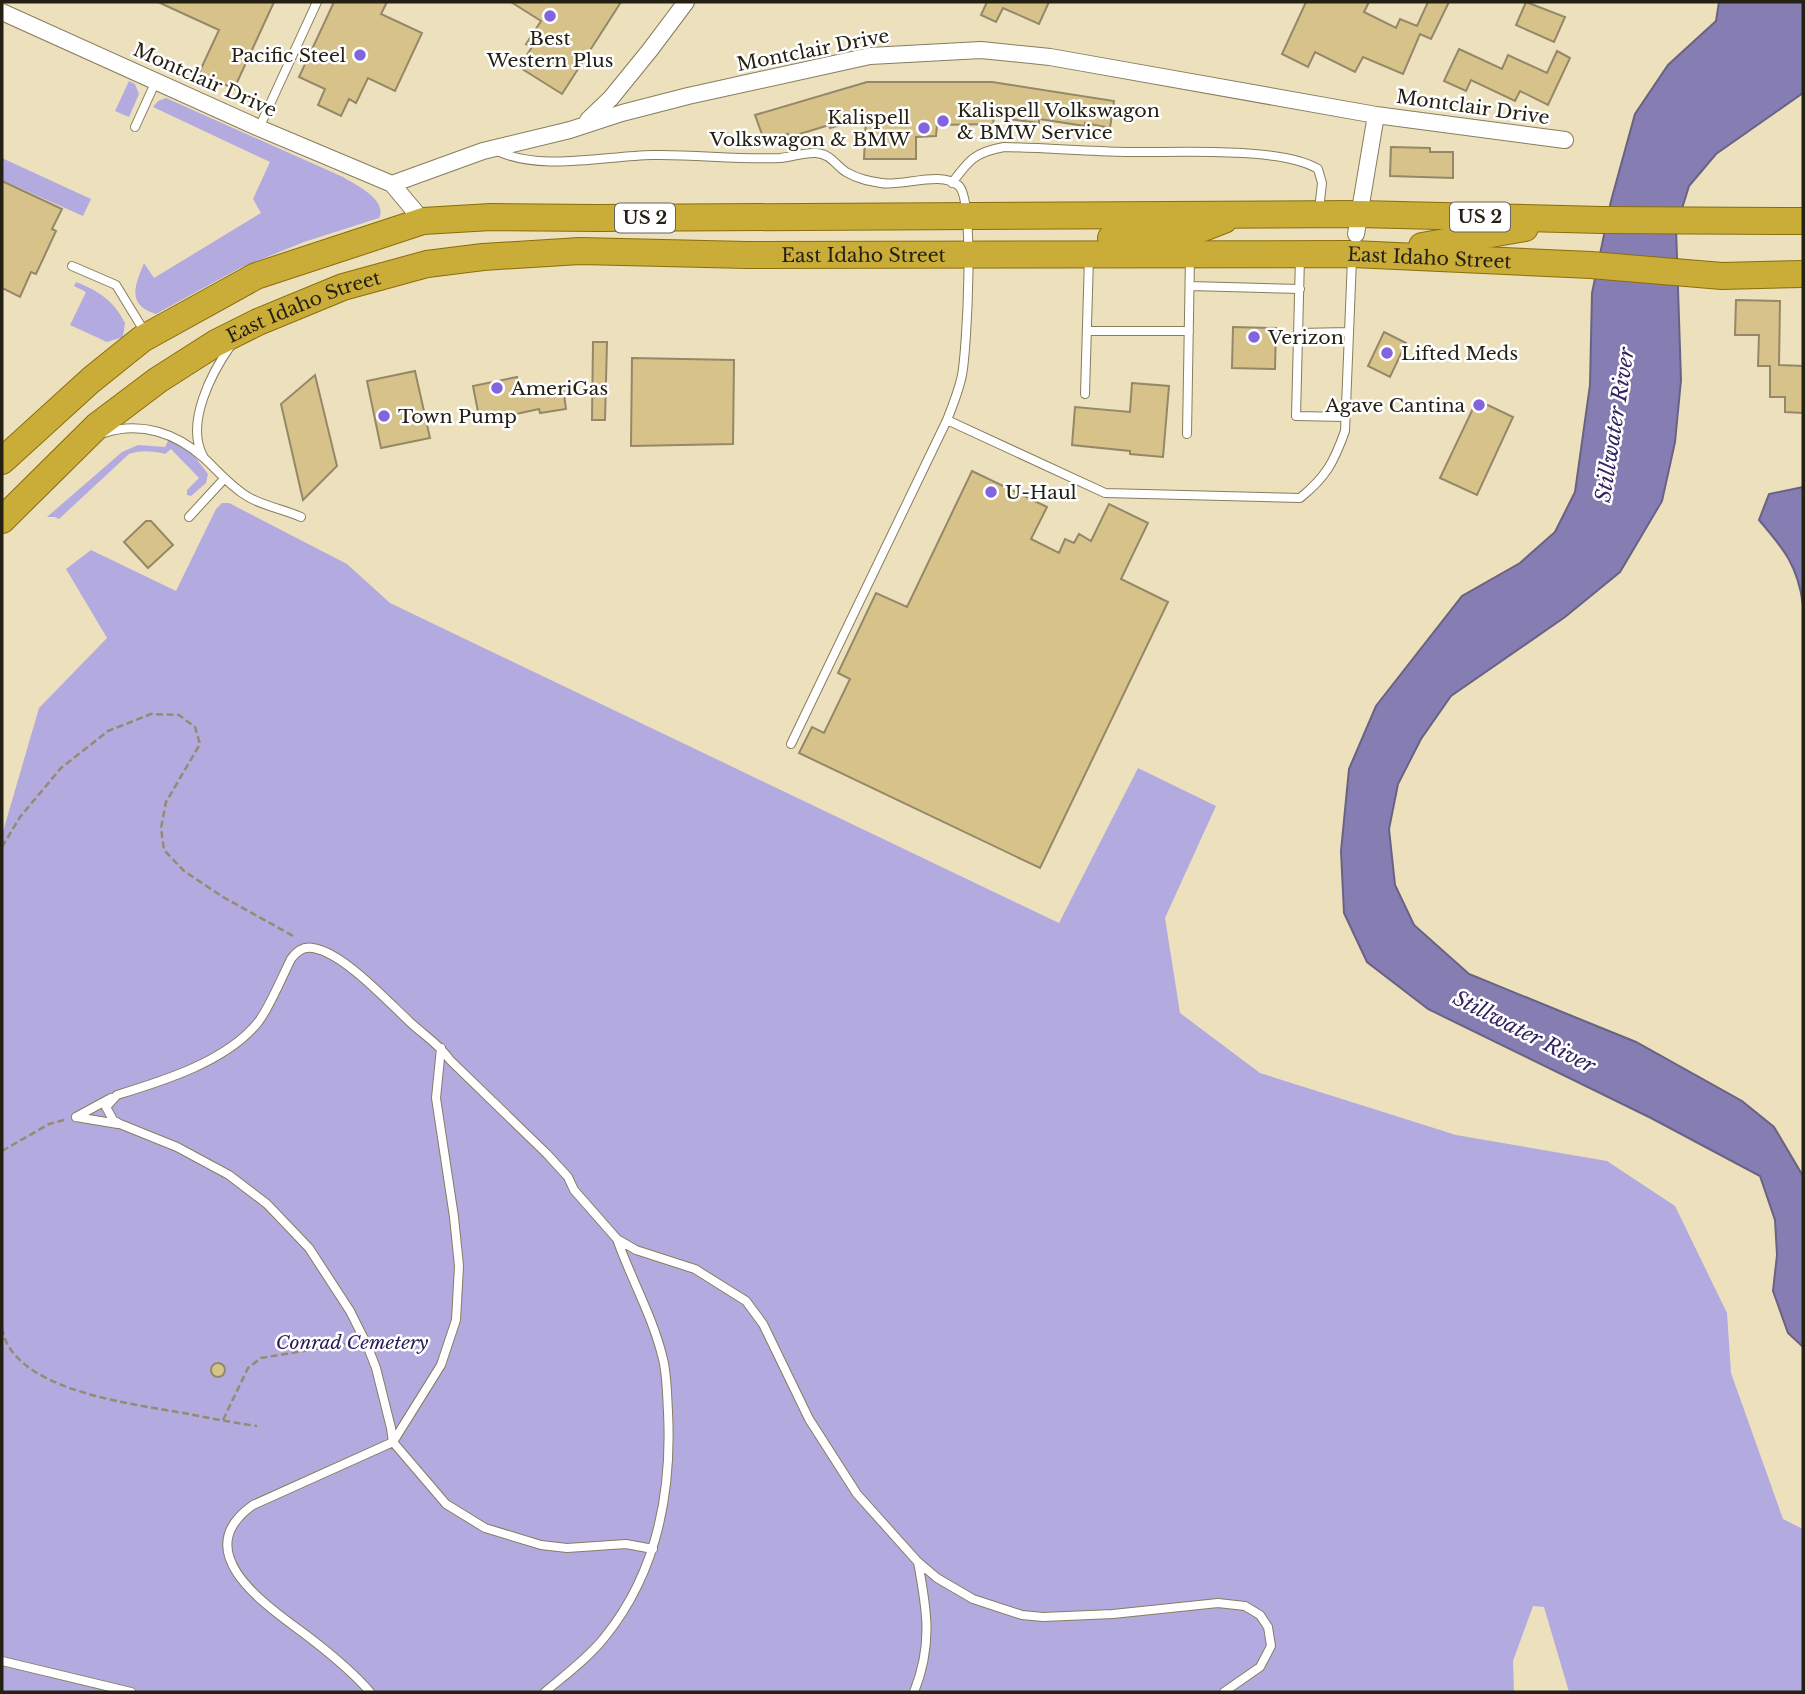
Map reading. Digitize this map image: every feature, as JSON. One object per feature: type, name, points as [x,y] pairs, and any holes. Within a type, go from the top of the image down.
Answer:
[{"type":"highway","name":"East Idaho Street","points":[[2,461],[91,380],[148,336],[256,276],[423,221],[491,216],[611,218],[1319,214],[1356,234],[1591,265],[1722,276],[1803,274]]},
{"type":"highway","points":[[968,255],[1008,243],[1188,234],[1239,215]]},
{"type":"highway","name":"East Idaho Street","points":[[2,520],[76,446],[135,396],[175,368],[247,328],[343,287],[427,264],[483,257],[580,251],[761,255],[1300,254],[1356,234],[1558,218],[1803,221]]},
{"type":"highway","points":[[1356,234],[1371,244],[1420,246],[1512,232],[1558,218]]},
{"type":"street","points":[[570,130],[594,116],[611,99],[685,2]]},
{"type":"street","name":"Montclair Drive","points":[[2,13],[391,184],[423,221]]},
{"type":"street","name":"Montclair Drive","points":[[391,184],[493,149],[688,96],[870,57],[981,50],[1050,57],[1376,115],[1564,140]]},
{"type":"street","name":"Montclair Drive","points":[[1356,234],[1376,115]]},
{"type":"lane","points":[[259,128],[317,2]]},
{"type":"lane","points":[[135,127],[156,81]]},
{"type":"lane","points":[[953,183],[973,157],[986,150],[1003,147],[1245,153],[1307,162],[1318,169],[1322,183],[1319,214]]},
{"type":"lane","points":[[493,149],[527,160],[546,161],[655,155],[782,158],[819,153],[832,158],[843,170],[860,179],[886,184],[930,180],[953,183],[964,193],[968,255],[966,342],[962,376],[947,420],[791,744]]},
{"type":"lane","points":[[947,420],[1105,493],[1300,498],[1319,483],[1336,456],[1345,431],[1356,234]]},
{"type":"lane","points":[[1086,394],[1089,254]]},
{"type":"lane","points":[[1187,435],[1190,254]]},
{"type":"lane","points":[[1300,254],[1296,416],[1345,417]]},
{"type":"lane","points":[[72,266],[116,285],[148,336]]},
{"type":"lane","points":[[1190,286],[1300,289]]},
{"type":"lane","points":[[205,459],[199,448],[198,421],[206,394],[220,360],[247,328]]},
{"type":"lane","points":[[1087,331],[1189,331]]},
{"type":"lane","points":[[1299,333],[1349,332]]},
{"type":"lane","points":[[76,446],[107,432],[136,427],[161,432],[184,442],[224,479],[250,498],[301,517]]},
{"type":"lane","points":[[189,517],[224,479]]},
{"type":"lane","points":[[76,1117],[117,1095],[181,1073],[241,1039],[261,1019],[290,959],[297,952],[314,947],[335,957],[370,982],[420,1031],[442,1048],[450,1060],[547,1154],[617,1239],[636,1250],[695,1269],[721,1283],[752,1308],[763,1324],[809,1419],[850,1483],[877,1518],[917,1561],[937,1578],[962,1594],[1023,1615],[1101,1615],[1217,1603],[1245,1606],[1260,1615],[1268,1627],[1271,1646],[1260,1667],[1224,1692]]},
{"type":"lane","points":[[370,1692],[337,1659],[260,1599],[239,1578],[229,1557],[228,1545],[234,1523],[242,1513],[253,1506],[393,1442],[441,1365],[456,1320],[459,1266],[436,1098],[442,1048]]},
{"type":"lane","points":[[117,1095],[106,1107],[108,1114],[120,1124]]},
{"type":"lane","points":[[76,1117],[120,1124],[177,1147],[209,1162],[267,1204],[309,1248],[337,1290],[365,1341],[376,1368],[393,1442],[435,1493],[458,1513],[485,1528],[541,1545],[567,1548],[626,1544],[653,1549]]},
{"type":"lane","points":[[545,1692],[604,1638],[628,1605],[653,1549],[664,1509],[669,1434],[664,1359],[617,1239]]},
{"type":"lane","points":[[914,1692],[927,1651],[928,1631],[917,1561]]},
{"type":"lane","points":[[2,1661],[131,1692]]},
{"type":"path","points":[[2,847],[20,817],[61,768],[108,732],[151,714],[179,715],[195,727],[200,744],[166,802],[161,828],[164,850],[184,871],[213,890],[314,947]]},
{"type":"path","points":[[2,1151],[49,1124],[76,1117]]},
{"type":"path","points":[[2,1328],[17,1359],[52,1381],[101,1399],[257,1426]]},
{"type":"path","points":[[223,1422],[248,1368],[261,1358],[365,1341]]},
{"type":"green space","points":[[129,81],[135,84],[139,94],[129,117],[115,111]]},
{"type":"green space","points":[[166,98],[343,177],[375,199],[381,211],[379,218],[304,242],[240,268],[156,314],[147,310],[140,305],[135,293],[144,263],[154,278],[261,213],[253,199],[270,162],[153,107]]},
{"type":"green space","points":[[2,158],[91,199],[83,216],[2,180]]},
{"type":"green space","points":[[76,282],[99,293],[111,303],[125,323],[123,337],[107,342],[70,325],[86,292],[74,286]]},
{"type":"green space","points":[[169,439],[192,453],[208,474],[206,483],[191,496],[187,495],[187,490],[199,478],[171,449],[165,454],[138,452],[129,454],[59,519],[47,517],[122,452],[138,445],[165,447]]},
{"type":"green space","name":"Conrad Cemetery","points":[[222,503],[229,503],[347,564],[390,603],[1059,923],[1138,768],[1216,806],[1165,918],[1180,1013],[1260,1073],[1456,1135],[1607,1161],[1675,1206],[1727,1313],[1731,1373],[1783,1519],[1803,1529],[1803,1692],[1569,1692],[1544,1607],[1533,1606],[1513,1661],[1514,1692],[2,1692],[2,835],[39,708],[107,638],[66,569],[91,550],[176,591],[216,509]]},
{"type":"water","name":"Stillwater River","points":[[1719,2],[1803,2],[1803,93],[1716,154],[1689,186],[1676,228],[1681,380],[1675,442],[1662,501],[1620,572],[1565,617],[1451,696],[1421,739],[1398,784],[1389,829],[1395,885],[1414,925],[1469,974],[1636,1042],[1742,1101],[1774,1127],[1803,1176],[1803,1347],[1788,1333],[1773,1291],[1777,1255],[1775,1220],[1760,1176],[1651,1118],[1428,1009],[1367,962],[1344,913],[1341,851],[1349,769],[1376,706],[1462,596],[1520,563],[1555,532],[1575,492],[1590,385],[1592,293],[1611,201],[1635,114],[1668,65],[1716,21]]},
{"type":"water","points":[[1803,487],[1803,605],[1798,579],[1788,559],[1759,520],[1769,494]]},
{"type":"building","name":"Pacific Steel","points":[[158,2],[274,2],[234,89],[199,73],[219,30]]},
{"type":"building","name":"Pacific Steel","points":[[334,2],[387,2],[381,14],[422,33],[395,91],[368,78],[356,103],[349,99],[341,116],[318,105],[325,89],[299,77]]},
{"type":"building","points":[[511,2],[621,2],[562,94],[519,67],[532,47],[526,44],[541,21]]},
{"type":"building","points":[[987,2],[1049,2],[1039,24],[1003,8],[996,22],[981,15]]},
{"type":"building","points":[[1306,2],[1369,2],[1364,12],[1396,28],[1400,19],[1417,26],[1428,2],[1449,2],[1431,39],[1420,34],[1403,74],[1363,57],[1355,72],[1315,52],[1308,67],[1282,54]]},
{"type":"building","points":[[1526,2],[1565,17],[1554,42],[1516,25]]},
{"type":"building","points":[[1459,49],[1502,69],[1508,55],[1547,73],[1557,51],[1570,58],[1548,105],[1520,91],[1515,101],[1471,80],[1466,91],[1444,81]]},
{"type":"building","points":[[867,82],[992,82],[1114,101],[1110,128],[1085,123],[1085,126],[1039,119],[1039,123],[994,117],[993,124],[937,125],[936,136],[916,137],[916,159],[864,159],[866,118],[830,128],[829,125],[790,137],[788,134],[764,140],[755,115]]},
{"type":"building","points":[[1391,147],[1430,148],[1430,152],[1453,152],[1453,178],[1390,176]]},
{"type":"building","points":[[2,181],[62,209],[52,229],[56,231],[36,274],[31,272],[20,297],[2,288]]},
{"type":"building","points":[[1736,300],[1780,301],[1779,365],[1803,366],[1803,413],[1785,412],[1785,397],[1770,397],[1770,366],[1758,366],[1759,335],[1735,335]]},
{"type":"building","points":[[1233,327],[1276,328],[1275,369],[1232,368]]},
{"type":"building","points":[[1384,332],[1406,343],[1390,377],[1368,366]]},
{"type":"building","points":[[593,342],[607,342],[605,420],[592,420]]},
{"type":"building","points":[[632,358],[734,360],[733,444],[631,446]]},
{"type":"building","points":[[415,371],[430,438],[381,448],[367,381]]},
{"type":"building","points":[[315,375],[337,466],[303,500],[281,404]]},
{"type":"building","points":[[517,377],[522,397],[549,393],[549,390],[563,387],[566,409],[540,413],[539,409],[480,422],[473,386]]},
{"type":"building","points":[[1132,383],[1169,386],[1163,457],[1072,445],[1075,407],[1130,412]]},
{"type":"building","points":[[1477,400],[1513,417],[1477,495],[1440,478]]},
{"type":"building","points":[[972,471],[1047,507],[1031,539],[1059,553],[1065,539],[1074,543],[1079,534],[1091,541],[1109,504],[1148,523],[1121,579],[1168,602],[1040,868],[799,753],[812,727],[824,733],[850,679],[838,673],[876,593],[907,607]]},
{"type":"building","points":[[146,521],[151,521],[173,545],[148,568],[124,542]]},
{"type":"building","points":[[218,1363],[223,1365],[223,1375],[218,1377],[213,1375],[211,1370],[213,1365]]},
{"type":"place","name":"Best Western Plus","points":[[550,16]]},
{"type":"place","name":"Pacific Steel","points":[[360,55]]},
{"type":"place","name":"Kalispell Volkswagon & BMW Service","points":[[943,121]]},
{"type":"place","name":"Kalispell Volkswagon & BMW","points":[[924,128]]},
{"type":"place","name":"Verizon","points":[[1254,337]]},
{"type":"place","name":"Lifted Meds","points":[[1387,353]]},
{"type":"place","name":"AmeriGas","points":[[497,388]]},
{"type":"place","name":"Agave Cantina","points":[[1479,405]]},
{"type":"place","name":"Town Pump","points":[[384,416]]},
{"type":"place","name":"U-Haul","points":[[991,492]]}]
